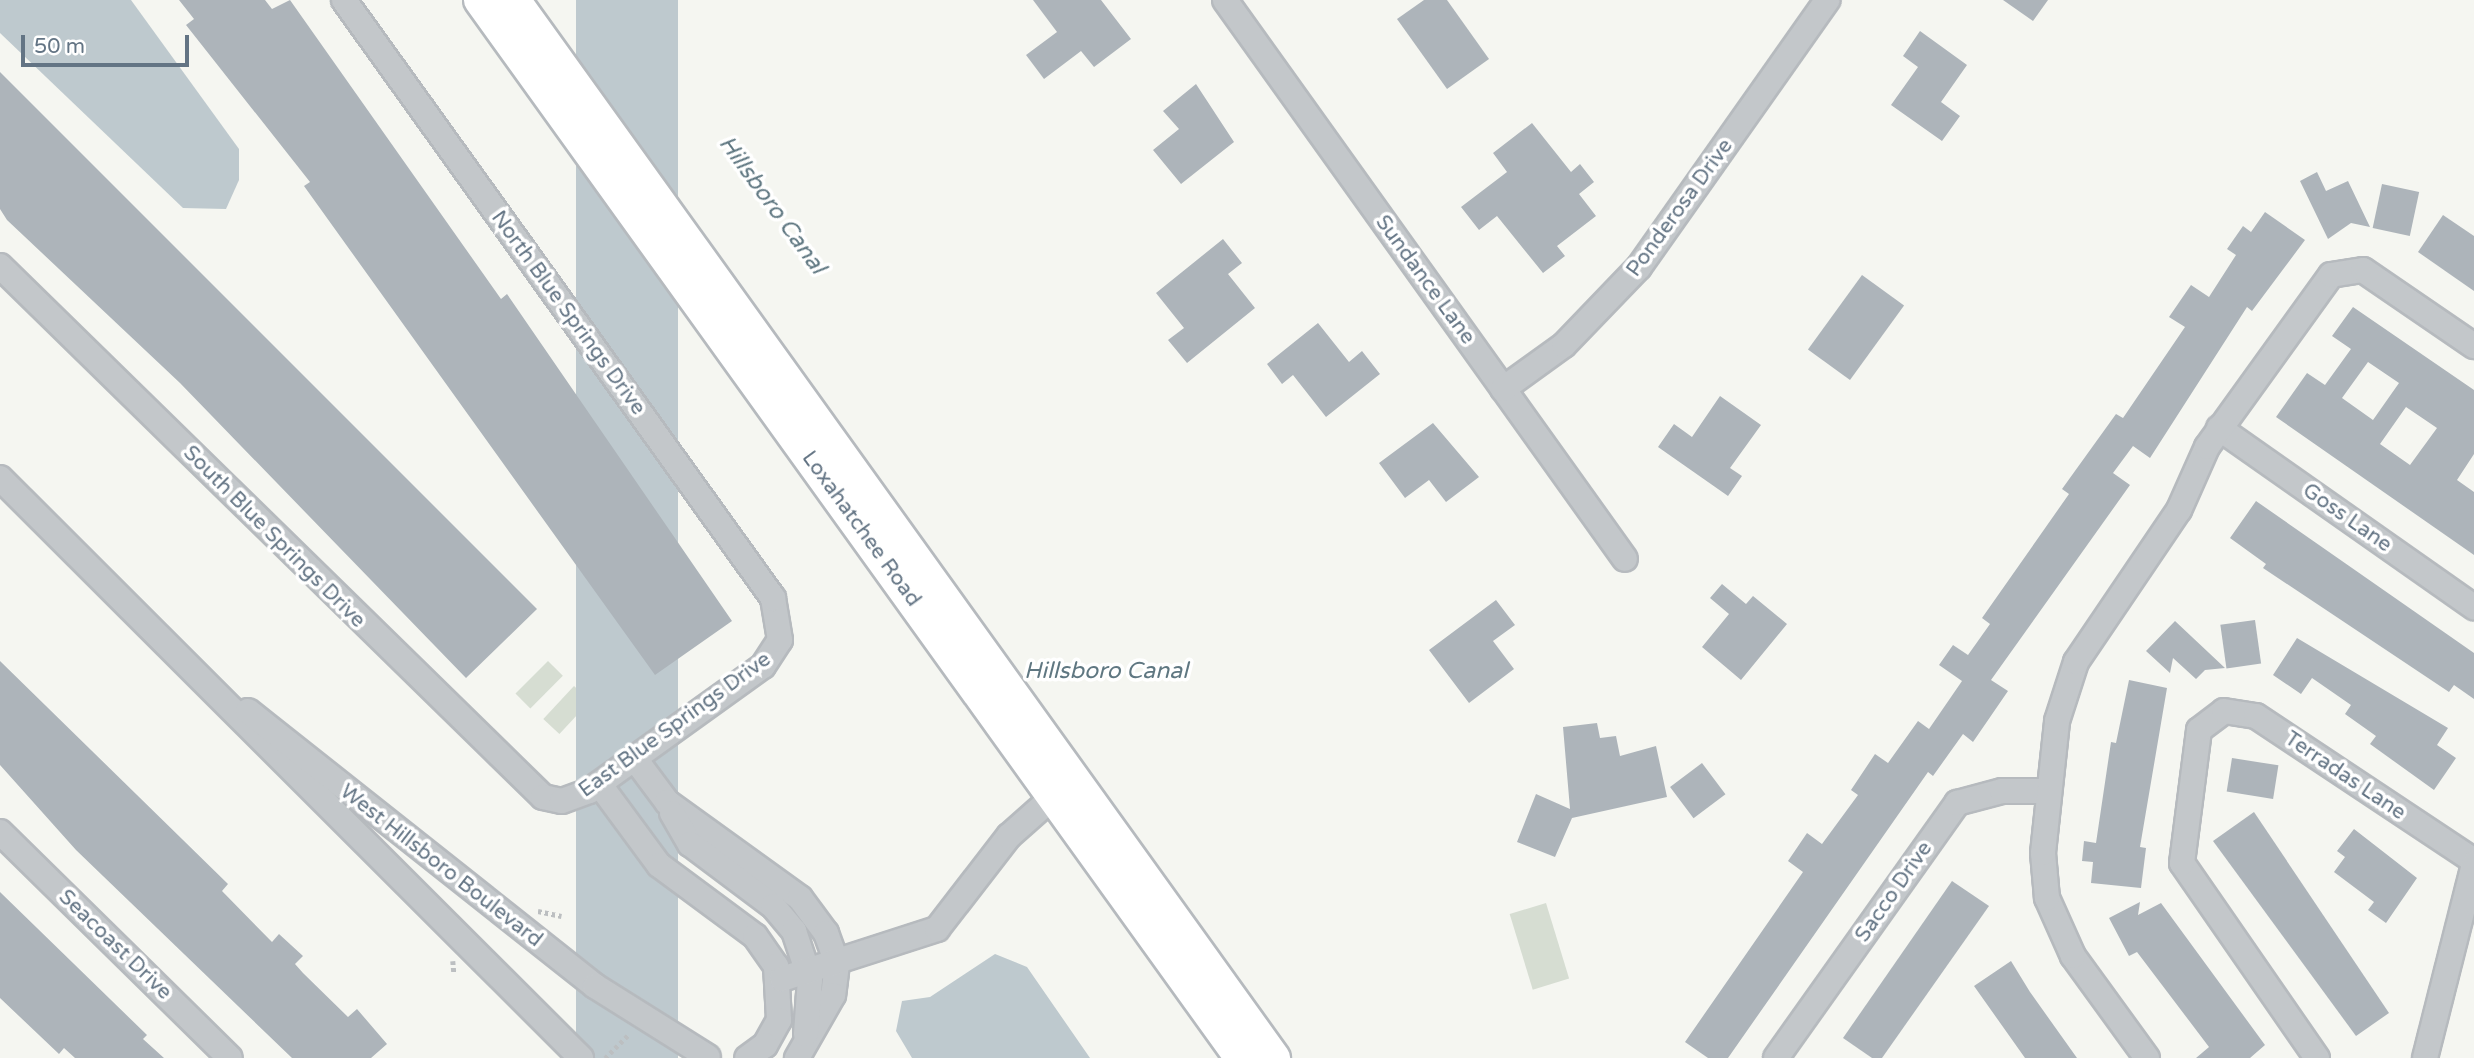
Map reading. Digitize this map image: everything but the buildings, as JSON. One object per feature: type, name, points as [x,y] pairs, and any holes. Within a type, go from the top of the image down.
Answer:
[{"type":"main road","name":"Loxahatchee Road","points":[[480,0],[1241,1058]]},
{"type":"main road","name":"Loxahatchee Road","points":[[514,0],[1274,1058]]},
{"type":"street","name":"North Blue Springs Drive","points":[[344,0],[765,587],[781,630]]},
{"type":"street","name":"Sundance Lane","points":[[1225,0],[1625,559]]},
{"type":"street","name":"Ponderosa Drive","points":[[1503,389],[1564,345],[1639,267],[1827,0]]},
{"type":"street","name":"South Blue Springs Drive","points":[[0,266],[516,777],[552,800]]},
{"type":"street","points":[[2147,1058],[2056,925],[2043,871],[2057,721],[2076,662],[2179,510],[2219,428],[2319,286],[2347,269],[2363,270],[2474,346]]},
{"type":"street","name":"Goss Lane","points":[[2219,428],[2474,607]]},
{"type":"street","name":"West Hillsboro Boulevard","points":[[0,478],[185,660],[250,732],[581,1058]]},
{"type":"street","name":"East Blue Springs Drive","points":[[552,800],[580,796],[600,785],[770,659],[781,630]]},
{"type":"street","name":"West Hillsboro Boulevard","points":[[185,660],[587,979],[712,1058]]},
{"type":"street","name":"Terradas Lane","points":[[2317,1058],[2182,863],[2193,746],[2211,717],[2241,710],[2256,716],[2474,862]]},
{"type":"street","points":[[635,759],[667,803],[780,912],[809,971],[812,1002],[800,1051]]},
{"type":"street","points":[[600,785],[650,855],[691,890],[755,936],[782,979],[779,1020],[765,1045],[747,1058]]},
{"type":"street","name":"Sacco Drive","points":[[1776,1058],[1957,803],[2002,791],[2049,791]]},
{"type":"street","points":[[782,979],[837,964],[937,929],[1009,836],[1054,796]]},
{"type":"street","name":"Seacoast Drive","points":[[0,832],[230,1058]]},
{"type":"street","points":[[691,890],[716,852]]},
{"type":"street","points":[[716,852],[807,905],[837,964],[830,1005],[800,1051]]},
{"type":"street","points":[[2425,1058],[2474,862]]},
{"type":"path","points":[[605,1058],[631,1032]]},
{"type":"shaded area","points":[[548,661],[563,676],[530,708],[515,694]]},
{"type":"shaded area","points":[[574,686],[590,701],[559,734],[543,719]]},
{"type":"shaded area","points":[[1546,903],[1569,979],[1533,990],[1510,914]]},
{"type":"water","points":[[0,0],[131,0],[239,149],[239,180],[226,209],[183,208],[0,33]]},
{"type":"water","points":[[576,0],[678,0],[678,1058],[576,1058]]},
{"type":"water","points":[[995,954],[1027,967],[1090,1058],[912,1058],[896,1031],[902,1001],[930,997]]},
{"type":"water label","name":"Hillsboro Canal","points":[[772,205]]},
{"type":"water label","name":"Hillsboro Canal","points":[[1106,671]]}]
